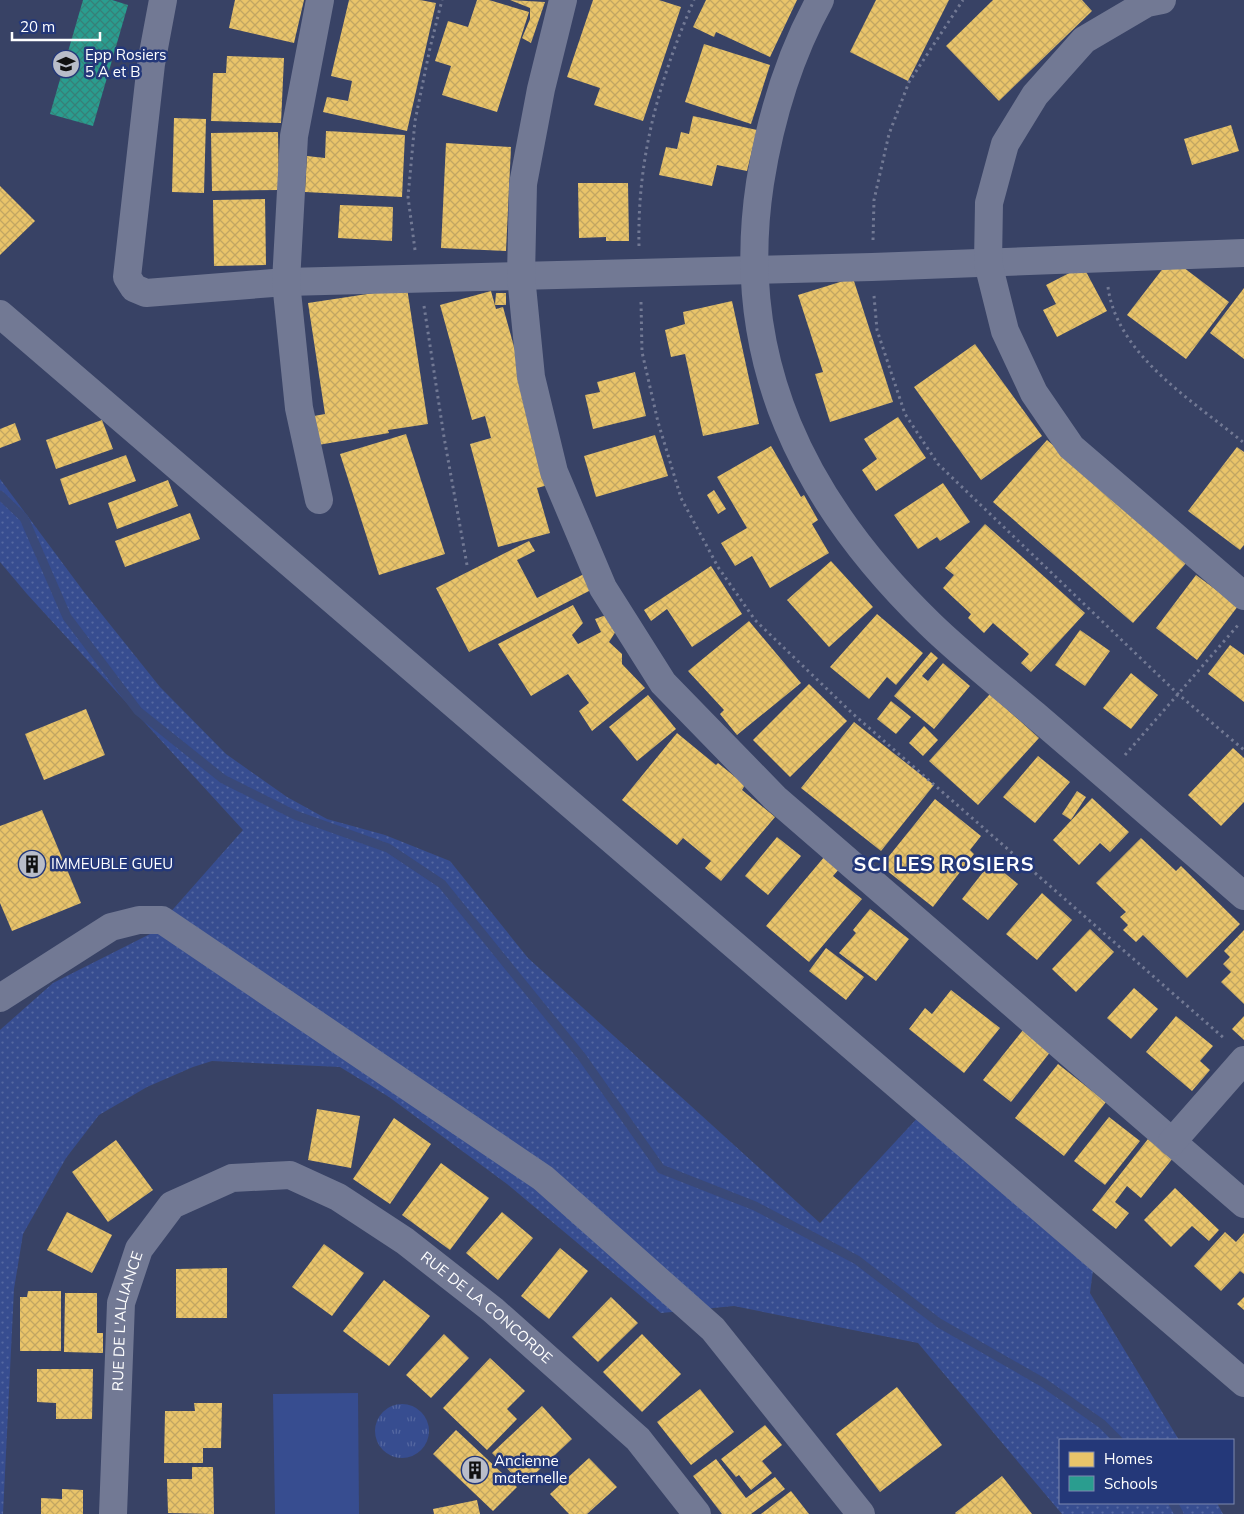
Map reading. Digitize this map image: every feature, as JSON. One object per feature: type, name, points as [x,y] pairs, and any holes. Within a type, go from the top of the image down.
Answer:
[{"type":"street","points":[[163,0],[151,64],[127,277],[134,288],[146,293],[286,282],[872,267],[1244,253]]},
{"type":"street","points":[[320,0],[294,136],[286,282],[299,408],[320,500]]},
{"type":"street","points":[[563,0],[541,88],[523,184],[521,276],[531,377],[554,472],[603,588],[663,683],[775,798],[1244,1204]]},
{"type":"street","points":[[820,0],[805,27],[786,80],[766,148],[756,208],[753,270],[764,355],[781,411],[809,472],[839,521],[930,624],[1244,896]]},
{"type":"street","points":[[1162,0],[1147,3],[1084,40],[1035,95],[1005,144],[989,203],[988,263],[1005,331],[1034,393],[1071,447],[1244,596]]},
{"type":"street","points":[[0,314],[1244,1383]]},
{"type":"street","points":[[0,998],[111,926],[139,920],[162,920],[543,1178],[713,1329],[861,1514]]},
{"type":"street","points":[[1172,1142],[1237,1052]]},
{"type":"street","name":"RUE DE LA CONCORDE","points":[[232,1178],[290,1175],[338,1197],[405,1241],[492,1310],[638,1439],[697,1514]]},
{"type":"street","name":"RUE DE L'ALLIANCE","points":[[113,1514],[122,1303],[140,1248],[172,1205],[232,1178]]},
{"type":"path","points":[[694,0],[674,45],[654,106],[638,220],[642,352],[658,422],[682,498],[718,567],[755,620],[852,713],[1237,1052]]},
{"type":"path","points":[[963,0],[910,82],[889,134],[874,200],[872,267],[877,330],[904,414],[938,464],[1178,694],[1244,750]]},
{"type":"path","points":[[1104,258],[1109,292],[1119,323],[1147,363],[1244,443]]},
{"type":"path","points":[[1107,777],[1244,617]]},
{"type":"green space","points":[[0,479],[84,592],[160,687],[226,754],[287,797],[327,819],[385,835],[450,861],[528,958],[820,1223],[935,1099],[1096,1247],[1090,1293],[1178,1439],[1059,1439],[1059,1504],[1218,1504],[1223,1514],[1062,1514],[918,1343],[734,1306],[661,1313],[507,1184],[389,1097],[340,1067],[212,1061],[147,1087],[99,1115],[66,1158],[23,1234],[14,1289],[3,1514],[0,1514],[0,1030],[53,983],[152,933],[243,830],[0,562]]},
{"type":"green space","points":[[358,1393],[359,1514],[275,1514],[273,1394]]},
{"type":"green space","points":[[397,1404],[407,1404],[417,1408],[425,1416],[429,1431],[425,1446],[417,1454],[407,1458],[397,1458],[387,1454],[379,1446],[375,1436],[375,1426],[379,1416],[387,1408]]},
{"type":"building: Homes","points":[[235,0],[304,0],[294,43],[229,28]]},
{"type":"building: Homes","points":[[349,0],[420,0],[436,3],[407,131],[323,112],[327,97],[348,101],[352,81],[331,76]]},
{"type":"building: Homes","points":[[477,0],[489,0],[529,12],[497,112],[442,95],[451,66],[435,61],[448,21],[468,27]]},
{"type":"building: Homes","points":[[510,0],[545,2],[531,43],[522,38],[530,19],[530,8]]},
{"type":"building: Homes","points":[[593,0],[659,0],[681,7],[643,121],[594,105],[600,88],[567,77]]},
{"type":"building: Homes","points":[[706,0],[797,0],[770,57],[716,32],[714,37],[693,27]]},
{"type":"building: Homes","points":[[876,0],[949,0],[908,81],[850,52]]},
{"type":"building: Homes","points":[[993,0],[1082,0],[1092,11],[999,101],[946,46]]},
{"type":"building: Homes","points":[[704,44],[770,65],[751,124],[685,102]]},
{"type":"building: Homes","points":[[227,56],[284,58],[281,123],[211,121],[213,73],[226,73]]},
{"type":"building: Homes","points":[[693,116],[757,130],[747,171],[717,165],[712,186],[659,175],[666,147],[677,149],[681,132],[689,134]]},
{"type":"building: Homes","points":[[174,118],[206,119],[204,193],[172,192]]},
{"type":"building: Homes","points":[[1231,125],[1239,151],[1192,165],[1184,139]]},
{"type":"building: Homes","points":[[326,131],[405,135],[402,197],[305,192],[307,156],[325,158]]},
{"type":"building: Homes","points":[[278,132],[279,190],[212,191],[211,133]]},
{"type":"building: Homes","points":[[446,143],[511,147],[506,251],[441,248]]},
{"type":"building: Homes","points":[[578,183],[628,183],[629,241],[606,241],[606,237],[579,238]]},
{"type":"building: Homes","points":[[0,186],[35,221],[0,255]]},
{"type":"building: Homes","points":[[265,199],[266,265],[214,266],[213,200]]},
{"type":"building: Homes","points":[[340,205],[393,207],[392,241],[338,238]]},
{"type":"building: Homes","points":[[1171,258],[1229,302],[1186,359],[1127,315]]},
{"type":"building: Homes","points":[[1083,266],[1107,311],[1057,337],[1043,310],[1056,304],[1046,285]]},
{"type":"building: Homes","points":[[853,278],[893,402],[830,422],[815,374],[823,372],[798,295]]},
{"type":"building: Homes","points":[[407,288],[428,424],[388,430],[389,433],[318,445],[314,416],[325,414],[308,303]]},
{"type":"building: Homes","points":[[1244,288],[1244,359],[1210,333]]},
{"type":"building: Homes","points":[[491,291],[496,309],[503,307],[552,484],[537,488],[550,533],[498,547],[470,444],[491,438],[485,416],[472,420],[440,305]]},
{"type":"building: Homes","points":[[496,293],[506,293],[506,305],[495,305]]},
{"type":"building: Homes","points":[[732,301],[759,424],[703,436],[685,354],[671,357],[665,330],[685,324],[683,312]]},
{"type":"building: Homes","points":[[975,344],[1042,436],[981,480],[914,387]]},
{"type":"building: Homes","points":[[635,372],[646,416],[593,429],[585,395],[600,392],[597,382]]},
{"type":"building: Homes","points":[[898,417],[926,458],[876,491],[862,470],[877,459],[864,439]]},
{"type":"building: Homes","points":[[102,420],[113,449],[56,469],[46,440]]},
{"type":"building: Homes","points":[[15,423],[21,440],[0,448],[0,429]]},
{"type":"building: Homes","points":[[406,434],[445,554],[379,575],[340,454]]},
{"type":"building: Homes","points":[[655,435],[668,476],[596,497],[584,456]]},
{"type":"building: Homes","points":[[1047,440],[1188,561],[1133,623],[993,502]]},
{"type":"building: Homes","points":[[771,446],[801,497],[804,495],[818,520],[812,524],[829,553],[770,588],[752,556],[735,566],[721,543],[747,528],[717,477]]},
{"type":"building: Homes","points":[[1237,447],[1244,452],[1244,545],[1240,550],[1188,511]]},
{"type":"building: Homes","points":[[126,455],[136,481],[69,505],[60,479]]},
{"type":"building: Homes","points":[[168,480],[178,506],[117,529],[108,503]]},
{"type":"building: Homes","points":[[943,483],[970,522],[940,541],[937,537],[918,549],[894,515]]},
{"type":"building: Homes","points":[[714,490],[726,509],[718,514],[707,495]]},
{"type":"building: Homes","points":[[190,513],[200,539],[125,567],[115,541]]},
{"type":"building: Homes","points":[[985,524],[1085,613],[1031,672],[1021,663],[1029,654],[993,623],[984,633],[968,618],[971,614],[943,588],[954,575],[945,568]]},
{"type":"building: Homes","points":[[529,541],[535,551],[517,560],[537,598],[584,574],[591,590],[469,652],[436,588]]},
{"type":"building: Homes","points":[[831,561],[873,607],[829,647],[787,600]]},
{"type":"building: Homes","points":[[711,566],[742,614],[692,647],[667,609],[651,621],[644,610]]},
{"type":"building: Homes","points":[[1196,575],[1238,606],[1197,660],[1156,628]]},
{"type":"building: Homes","points":[[573,605],[583,623],[572,635],[578,644],[601,632],[595,619],[609,614],[616,631],[609,642],[622,654],[622,664],[645,688],[592,731],[579,711],[589,703],[568,674],[531,696],[498,644]]},
{"type":"building: Homes","points":[[877,614],[923,653],[896,685],[887,677],[869,699],[830,667]]},
{"type":"building: Homes","points":[[749,621],[801,683],[737,735],[720,714],[724,710],[688,671]]},
{"type":"building: Homes","points":[[1080,630],[1110,651],[1085,686],[1055,665]]},
{"type":"building: Homes","points":[[1230,645],[1244,655],[1244,702],[1208,674]]},
{"type":"building: Homes","points":[[931,652],[938,658],[922,676],[928,681],[943,663],[970,686],[934,729],[894,696]]},
{"type":"building: Homes","points":[[1131,673],[1158,695],[1131,729],[1103,708]]},
{"type":"building: Homes","points":[[809,684],[847,721],[790,777],[753,740]]},
{"type":"building: Homes","points":[[990,694],[1039,738],[978,805],[929,761]]},
{"type":"building: Homes","points":[[648,695],[676,729],[637,761],[609,727]]},
{"type":"building: Homes","points":[[891,701],[911,717],[896,734],[877,719]]},
{"type":"building: Homes","points":[[86,709],[105,755],[44,780],[25,734]]},
{"type":"building: Homes","points":[[854,722],[934,785],[881,851],[801,788]]},
{"type":"building: Homes","points":[[924,726],[938,740],[923,756],[909,743]]},
{"type":"building: Homes","points":[[677,733],[716,765],[718,763],[745,785],[742,790],[775,817],[721,881],[705,868],[711,861],[683,838],[677,845],[622,800]]},
{"type":"building: Homes","points":[[1233,748],[1244,758],[1244,802],[1221,826],[1188,795]]},
{"type":"building: Homes","points":[[1038,756],[1070,782],[1035,823],[1003,797]]},
{"type":"building: Homes","points":[[1077,791],[1086,797],[1071,820],[1062,814]]},
{"type":"building: Homes","points":[[1092,798],[1129,832],[1110,852],[1100,843],[1079,865],[1053,840]]},
{"type":"building: Homes","points":[[935,799],[981,836],[970,850],[974,854],[933,907],[881,866]]},
{"type":"building: Homes","name":"IMMEUBLE GUEU","points":[[42,810],[81,903],[12,931],[0,903],[0,826]]},
{"type":"building: Homes","points":[[777,837],[801,856],[768,895],[745,876]]},
{"type":"building: Homes","points":[[1141,838],[1176,871],[1181,866],[1240,924],[1187,978],[1143,935],[1136,942],[1123,930],[1128,925],[1120,917],[1126,912],[1096,883]]},
{"type":"building: Homes","points":[[825,856],[840,868],[833,876],[862,899],[809,962],[766,926]]},
{"type":"building: Homes","points":[[991,862],[1018,884],[988,920],[962,899]]},
{"type":"building: Homes","points":[[1042,893],[1072,920],[1037,960],[1006,934]]},
{"type":"building: Homes","points":[[870,909],[909,939],[876,981],[839,953],[856,933],[853,930]]},
{"type":"building: Homes","points":[[1090,929],[1114,952],[1076,992],[1052,969]]},
{"type":"building: Homes","points":[[1244,930],[1244,1004],[1221,982],[1231,972],[1223,964],[1230,957],[1224,951]]},
{"type":"building: Homes","points":[[826,948],[864,977],[846,1000],[809,971]]},
{"type":"building: Homes","points":[[1134,988],[1158,1009],[1131,1039],[1107,1018]]},
{"type":"building: Homes","points":[[951,990],[1000,1028],[964,1073],[909,1029],[925,1008],[932,1014]]},
{"type":"building: Homes","points":[[1176,1016],[1213,1046],[1200,1061],[1210,1070],[1192,1091],[1146,1052]]},
{"type":"building: Homes","points":[[1244,1016],[1244,1040],[1232,1029]]},
{"type":"building: Homes","points":[[1023,1030],[1051,1051],[1011,1102],[983,1080]]},
{"type":"building: Homes","points":[[1058,1064],[1106,1102],[1064,1156],[1015,1118]]},
{"type":"building: Homes","points":[[317,1109],[360,1116],[351,1168],[308,1160]]},
{"type":"building: Homes","points":[[1109,1117],[1140,1141],[1105,1185],[1074,1161]]},
{"type":"building: Homes","points":[[394,1118],[431,1144],[390,1204],[353,1179]]},
{"type":"building: Homes","points":[[1148,1139],[1173,1158],[1141,1198],[1127,1186],[1115,1202],[1129,1213],[1116,1229],[1092,1210]]},
{"type":"building: Homes","points":[[116,1140],[153,1190],[108,1222],[72,1172]]},
{"type":"building: Homes","points":[[441,1163],[489,1198],[450,1250],[402,1215]]},
{"type":"building: Homes","points":[[1175,1188],[1219,1230],[1209,1241],[1192,1226],[1171,1247],[1144,1220]]},
{"type":"building: Homes","points":[[67,1212],[112,1235],[92,1273],[47,1250]]},
{"type":"building: Homes","points":[[502,1212],[533,1238],[498,1280],[466,1253]]},
{"type":"building: Homes","points":[[1225,1232],[1236,1242],[1244,1233],[1244,1274],[1240,1271],[1221,1291],[1194,1266]]},
{"type":"building: Homes","points":[[324,1244],[364,1273],[332,1316],[292,1287]]},
{"type":"building: Homes","points":[[560,1248],[588,1271],[549,1319],[521,1296]]},
{"type":"building: Homes","points":[[227,1268],[227,1318],[176,1318],[176,1269]]},
{"type":"building: Homes","points":[[384,1280],[430,1316],[389,1366],[343,1331]]},
{"type":"building: Homes","points":[[28,1291],[61,1291],[61,1351],[20,1351],[20,1297],[27,1297]]},
{"type":"building: Homes","points":[[65,1293],[97,1293],[97,1333],[103,1333],[103,1353],[64,1352]]},
{"type":"building: Homes","points":[[611,1297],[638,1323],[598,1362],[572,1337]]},
{"type":"building: Homes","points":[[1244,1297],[1244,1310],[1237,1304]]},
{"type":"building: Homes","points":[[444,1334],[469,1358],[431,1398],[406,1375]]},
{"type":"building: Homes","points":[[642,1334],[681,1374],[642,1412],[603,1372]]},
{"type":"building: Homes","points":[[490,1358],[525,1391],[507,1409],[517,1419],[487,1450],[443,1408]]},
{"type":"building: Homes","points":[[37,1369],[93,1369],[92,1419],[56,1419],[56,1403],[37,1402]]},
{"type":"building: Homes","points":[[897,1387],[942,1445],[880,1492],[836,1434]]},
{"type":"building: Homes","points":[[700,1389],[734,1432],[691,1465],[657,1422]]},
{"type":"building: Homes","points":[[194,1403],[222,1403],[221,1448],[203,1448],[203,1463],[164,1463],[165,1411],[195,1411]]},
{"type":"building: Homes","points":[[542,1406],[572,1439],[523,1485],[492,1453]]},
{"type":"building: Homes","points":[[765,1425],[782,1445],[762,1461],[772,1473],[751,1490],[739,1475],[736,1477],[721,1459]]},
{"type":"building: Homes","name":"Ancienne maternelle","points":[[456,1430],[517,1487],[493,1511],[433,1454]]},
{"type":"building: Homes","points":[[589,1458],[617,1487],[587,1514],[569,1514],[550,1494]]},
{"type":"building: Homes","points":[[716,1459],[746,1498],[775,1477],[785,1489],[751,1514],[722,1514],[693,1476]]},
{"type":"building: Homes","points":[[192,1467],[213,1467],[214,1514],[168,1513],[167,1479],[192,1479]]},
{"type":"building: Homes","points":[[1002,1476],[1032,1514],[955,1513]]},
{"type":"building: Homes","points":[[62,1489],[83,1490],[83,1514],[41,1514],[41,1498],[62,1499]]},
{"type":"building: Homes","points":[[791,1491],[809,1514],[761,1514]]},
{"type":"building: Homes","points":[[477,1500],[480,1514],[434,1514],[433,1509]]},
{"type":"building: Schools","points":[[83,0],[112,0],[128,5],[93,126],[50,114]]},
{"type":"waterway","points":[[0,495],[24,518],[67,617],[138,711],[223,779],[295,815],[388,848],[442,884],[582,1057],[661,1169],[755,1206],[857,1260],[939,1323],[1044,1383],[1102,1424],[1117,1439]]},
{"type":"waterway","points":[[1174,1504],[1179,1514]]},
{"type":"place","name":"Epp Rosiers 5 A et B","points":[[66,64]]},
{"type":"place","name":"IMMEUBLE GUEU","points":[[32,864]]},
{"type":"place","name":"Ancienne maternelle","points":[[475,1470]]},
{"type":"district","name":"SCI LES ROSIERS","points":[[944,864]]}]
